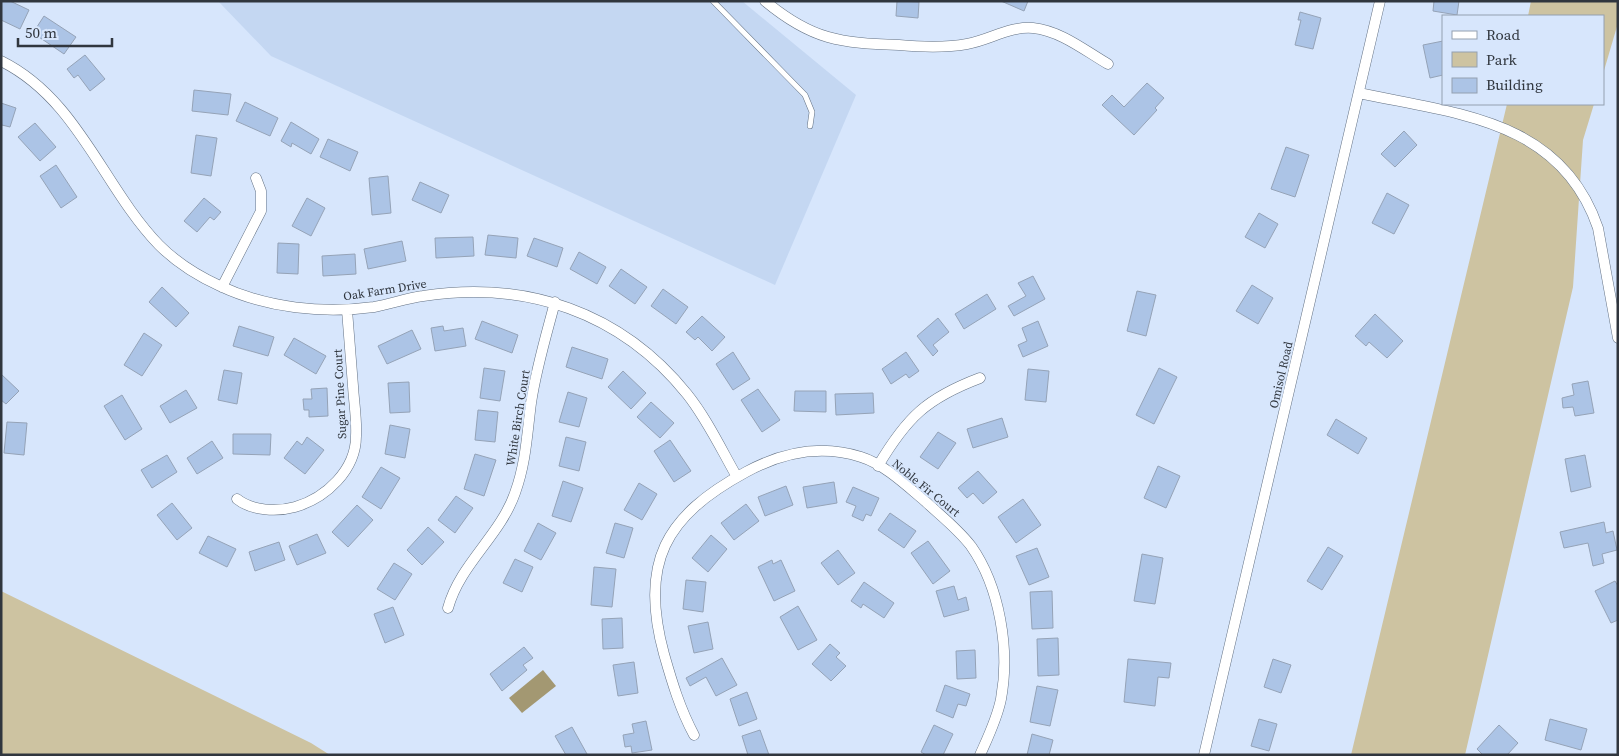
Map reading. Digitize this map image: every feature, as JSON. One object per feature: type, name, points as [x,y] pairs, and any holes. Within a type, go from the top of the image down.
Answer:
[{"type":"street","points":[[765,1],[785,18],[811,32],[851,43],[924,47],[965,44],[1002,32],[1033,28],[1063,36],[1108,64]]},
{"type":"street","name":"Omisol Road","points":[[1204,755],[1380,1]]},
{"type":"street","name":"Oak Farm Drive","points":[[1,61],[29,78],[48,94],[68,117],[121,195],[158,244],[197,275],[252,298],[282,305],[347,310],[452,292],[510,293],[556,302],[613,329],[651,356],[671,375],[707,424],[737,477]]},
{"type":"street","points":[[1359,93],[1484,121],[1535,143],[1552,156],[1573,179],[1592,212],[1598,228],[1618,338]]},
{"type":"street","points":[[222,287],[261,211],[261,191],[256,178]]},
{"type":"street","name":"White Birch Court","points":[[448,608],[457,581],[504,517],[514,496],[527,450],[531,404],[537,370],[556,302]]},
{"type":"street","name":"Sugar Pine Court","points":[[237,499],[244,505],[259,509],[278,510],[293,507],[319,496],[333,485],[350,462],[356,437],[347,310]]},
{"type":"street","points":[[878,466],[903,428],[921,408],[938,397],[980,378]]},
{"type":"street","name":"Noble Fir Court","points":[[694,735],[675,693],[656,624],[653,605],[654,581],[664,547],[675,529],[704,498],[737,477],[782,456],[795,453],[840,452],[862,457],[911,489],[956,529],[970,546],[988,578],[1001,632],[1003,681],[993,726],[980,755]]},
{"type":"lane","points":[[713,1],[805,95],[812,112],[810,126]]},
{"type":"shaded area","points":[[218,1],[742,1],[856,95],[775,285],[271,56]]},
{"type":"shaded area","points":[[543,670],[556,686],[522,713],[509,698]]},
{"type":"green space","points":[[1531,1],[1618,1],[1618,23],[1604,71],[1604,15],[1528,15]]},
{"type":"green space","points":[[1507,105],[1594,105],[1583,140],[1573,287],[1465,755],[1351,755]]},
{"type":"green space","points":[[1,591],[311,743],[330,755],[1,755]]},
{"type":"building","points":[[1,1],[10,1],[29,10],[20,29],[1,20]]},
{"type":"building","points":[[897,1],[919,2],[918,18],[896,16]]},
{"type":"building","points":[[1001,1],[1028,1],[1024,11]]},
{"type":"building","points":[[1434,1],[1459,1],[1457,15],[1433,11]]},
{"type":"building","points":[[1300,12],[1321,18],[1313,49],[1295,45],[1301,20],[1298,20]]},
{"type":"building","points":[[44,16],[76,37],[64,54],[33,33]]},
{"type":"building","points":[[1442,41],[1442,75],[1430,78],[1423,45]]},
{"type":"building","points":[[85,55],[105,79],[90,91],[78,75],[74,78],[67,69]]},
{"type":"building","points":[[1147,83],[1164,98],[1155,108],[1157,110],[1134,135],[1102,105],[1112,95],[1124,107]]},
{"type":"building","points":[[194,90],[231,94],[228,115],[192,111]]},
{"type":"building","points":[[245,102],[278,118],[270,136],[236,121]]},
{"type":"building","points":[[1,103],[16,108],[10,127],[2,125],[1,127]]},
{"type":"building","points":[[291,122],[319,139],[311,154],[292,143],[291,147],[281,141]]},
{"type":"building","points":[[35,123],[56,147],[40,161],[18,137]]},
{"type":"building","points":[[1404,131],[1417,145],[1395,167],[1381,154]]},
{"type":"building","points":[[196,135],[217,138],[211,176],[191,173]]},
{"type":"building","points":[[328,139],[358,152],[350,171],[320,157]]},
{"type":"building","points":[[1286,147],[1309,155],[1295,197],[1271,189]]},
{"type":"building","points":[[56,165],[77,197],[61,208],[40,176]]},
{"type":"building","points":[[388,176],[391,213],[372,215],[369,178]]},
{"type":"building","points":[[420,182],[449,195],[441,213],[412,200]]},
{"type":"building","points":[[1387,193],[1409,205],[1394,234],[1372,223]]},
{"type":"building","points":[[204,198],[221,212],[214,220],[210,217],[197,232],[184,221]]},
{"type":"building","points":[[307,198],[325,208],[311,236],[292,226]]},
{"type":"building","points":[[1259,213],[1278,224],[1265,248],[1245,237]]},
{"type":"building","points":[[488,235],[518,238],[516,258],[485,255]]},
{"type":"building","points":[[473,237],[474,256],[436,258],[435,238]]},
{"type":"building","points":[[534,238],[563,248],[557,267],[527,256]]},
{"type":"building","points":[[402,241],[406,261],[368,269],[364,249]]},
{"type":"building","points":[[278,243],[299,244],[298,274],[277,273]]},
{"type":"building","points":[[579,252],[606,267],[597,284],[570,269]]},
{"type":"building","points":[[355,254],[356,274],[323,276],[322,256]]},
{"type":"building","points":[[621,269],[647,287],[635,304],[609,286]]},
{"type":"building","points":[[1033,276],[1045,299],[1014,316],[1008,306],[1026,296],[1018,283]]},
{"type":"building","points":[[1252,285],[1273,298],[1258,324],[1236,311]]},
{"type":"building","points":[[162,287],[189,313],[176,327],[149,302]]},
{"type":"building","points":[[663,289],[688,307],[676,324],[651,306]]},
{"type":"building","points":[[1137,291],[1156,295],[1146,336],[1127,331]]},
{"type":"building","points":[[987,294],[996,309],[964,329],[955,314]]},
{"type":"building","points":[[1375,314],[1403,341],[1387,358],[1369,342],[1366,346],[1355,336]]},
{"type":"building","points":[[702,316],[725,337],[712,351],[698,337],[695,340],[686,332]]},
{"type":"building","points":[[938,318],[949,332],[933,345],[938,351],[933,356],[917,336]]},
{"type":"building","points":[[482,321],[518,335],[512,353],[475,339]]},
{"type":"building","points":[[1038,321],[1048,346],[1023,357],[1018,345],[1027,341],[1022,328]]},
{"type":"building","points":[[239,326],[274,337],[268,356],[233,346]]},
{"type":"building","points":[[443,326],[444,331],[463,328],[466,346],[435,351],[431,328]]},
{"type":"building","points":[[412,330],[421,349],[387,364],[378,346]]},
{"type":"building","points":[[144,333],[162,345],[142,376],[124,365]]},
{"type":"building","points":[[294,338],[326,356],[316,374],[284,355]]},
{"type":"building","points":[[572,347],[608,359],[602,379],[566,367]]},
{"type":"building","points":[[733,352],[750,379],[733,390],[716,364]]},
{"type":"building","points":[[906,352],[919,371],[909,378],[906,374],[891,384],[882,369]]},
{"type":"building","points":[[484,368],[505,371],[500,401],[480,398]]},
{"type":"building","points":[[1159,368],[1177,377],[1154,424],[1136,415]]},
{"type":"building","points":[[1028,369],[1049,371],[1046,402],[1025,400]]},
{"type":"building","points":[[224,370],[242,373],[237,404],[218,400]]},
{"type":"building","points":[[623,371],[646,393],[631,409],[608,387]]},
{"type":"building","points":[[1,374],[19,391],[6,404],[1,400]]},
{"type":"building","points":[[1588,381],[1594,413],[1575,416],[1573,407],[1563,408],[1562,398],[1574,395],[1572,384]]},
{"type":"building","points":[[409,382],[410,412],[390,413],[388,383]]},
{"type":"building","points":[[327,388],[328,416],[309,417],[309,410],[304,410],[303,399],[312,399],[311,389]]},
{"type":"building","points":[[758,389],[780,420],[762,432],[741,400]]},
{"type":"building","points":[[186,390],[197,408],[170,423],[160,406]]},
{"type":"building","points":[[795,391],[826,391],[826,412],[794,411]]},
{"type":"building","points":[[568,392],[587,398],[579,427],[559,422]]},
{"type":"building","points":[[873,393],[874,413],[836,415],[835,394]]},
{"type":"building","points":[[122,395],[142,429],[125,440],[104,406]]},
{"type":"building","points":[[651,402],[674,423],[660,438],[637,417]]},
{"type":"building","points":[[478,410],[498,412],[495,442],[475,440]]},
{"type":"building","points":[[1002,418],[1008,437],[973,448],[967,429]]},
{"type":"building","points":[[1336,419],[1367,438],[1358,454],[1327,435]]},
{"type":"building","points":[[7,422],[27,423],[24,455],[4,453]]},
{"type":"building","points":[[390,425],[410,429],[405,458],[385,454]]},
{"type":"building","points":[[938,432],[956,443],[938,469],[920,457]]},
{"type":"building","points":[[233,434],[271,434],[270,455],[233,454]]},
{"type":"building","points":[[307,437],[324,450],[305,474],[284,458],[297,441],[302,445]]},
{"type":"building","points":[[566,437],[586,442],[579,471],[559,466]]},
{"type":"building","points":[[670,440],[691,471],[674,482],[654,451]]},
{"type":"building","points":[[212,441],[223,458],[197,474],[187,458]]},
{"type":"building","points":[[475,454],[496,460],[484,496],[464,489]]},
{"type":"building","points":[[167,455],[177,472],[152,488],[141,470]]},
{"type":"building","points":[[1585,455],[1591,487],[1571,492],[1565,459]]},
{"type":"building","points":[[1158,466],[1180,476],[1166,508],[1144,498]]},
{"type":"building","points":[[381,467],[400,478],[381,509],[362,497]]},
{"type":"building","points":[[978,471],[997,492],[983,504],[973,493],[967,498],[958,488]]},
{"type":"building","points":[[563,481],[583,488],[571,522],[552,516]]},
{"type":"building","points":[[834,482],[837,503],[807,508],[803,487]]},
{"type":"building","points":[[639,483],[657,494],[642,520],[624,510]]},
{"type":"building","points":[[786,486],[793,505],[765,516],[758,497]]},
{"type":"building","points":[[853,487],[879,498],[871,516],[866,514],[863,521],[852,516],[856,506],[846,502]]},
{"type":"building","points":[[456,496],[473,508],[455,533],[438,520]]},
{"type":"building","points":[[1023,499],[1041,525],[1016,543],[998,517]]},
{"type":"building","points":[[172,503],[192,528],[177,540],[157,515]]},
{"type":"building","points":[[746,504],[759,521],[734,540],[721,523]]},
{"type":"building","points":[[357,505],[373,520],[348,547],[332,532]]},
{"type":"building","points":[[890,513],[916,531],[904,548],[878,530]]},
{"type":"building","points":[[1604,522],[1606,533],[1613,531],[1617,550],[1602,554],[1604,563],[1593,566],[1588,543],[1564,548],[1560,532]]},
{"type":"building","points":[[538,523],[556,533],[541,560],[524,551]]},
{"type":"building","points":[[615,523],[633,528],[624,558],[606,553]]},
{"type":"building","points":[[428,527],[444,542],[422,565],[407,550]]},
{"type":"building","points":[[317,534],[326,553],[297,565],[289,546]]},
{"type":"building","points":[[711,535],[727,549],[708,572],[692,558]]},
{"type":"building","points":[[208,536],[236,549],[227,567],[199,553]]},
{"type":"building","points":[[928,541],[950,571],[933,584],[911,553]]},
{"type":"building","points":[[279,542],[285,560],[255,571],[249,552]]},
{"type":"building","points":[[1328,547],[1343,556],[1322,590],[1307,581]]},
{"type":"building","points":[[1037,548],[1049,577],[1029,585],[1016,556]]},
{"type":"building","points":[[838,550],[855,573],[838,585],[821,563]]},
{"type":"building","points":[[1142,554],[1163,558],[1155,604],[1134,601]]},
{"type":"building","points":[[515,559],[533,567],[522,592],[503,583]]},
{"type":"building","points":[[772,560],[773,564],[781,560],[795,591],[774,601],[758,567]]},
{"type":"building","points":[[394,563],[412,574],[395,600],[377,589]]},
{"type":"building","points":[[594,567],[616,569],[612,607],[591,605]]},
{"type":"building","points":[[686,580],[706,582],[703,612],[683,609]]},
{"type":"building","points":[[1615,581],[1618,586],[1618,620],[1611,623],[1595,591]]},
{"type":"building","points":[[864,582],[894,603],[884,618],[863,604],[861,608],[851,601]]},
{"type":"building","points":[[954,586],[958,600],[966,597],[969,610],[944,617],[936,591]]},
{"type":"building","points":[[1052,591],[1053,628],[1032,629],[1030,592]]},
{"type":"building","points":[[798,606],[817,640],[798,650],[780,617]]},
{"type":"building","points":[[393,607],[404,635],[385,643],[374,614]]},
{"type":"building","points":[[622,618],[623,648],[603,649],[602,619]]},
{"type":"building","points":[[708,622],[713,649],[694,653],[688,626]]},
{"type":"building","points":[[1058,638],[1059,675],[1038,676],[1037,639]]},
{"type":"building","points":[[830,644],[840,653],[836,657],[846,666],[831,681],[812,664]]},
{"type":"building","points":[[524,647],[533,658],[523,665],[527,670],[502,691],[490,674]]},
{"type":"building","points":[[975,650],[976,678],[957,679],[956,651]]},
{"type":"building","points":[[722,658],[737,685],[716,696],[706,677],[690,686],[686,678]]},
{"type":"building","points":[[1128,659],[1171,663],[1169,678],[1158,677],[1155,706],[1124,702]]},
{"type":"building","points":[[1273,659],[1291,665],[1281,693],[1264,687]]},
{"type":"building","points":[[634,662],[638,693],[618,696],[613,665]]},
{"type":"building","points":[[945,685],[970,694],[966,706],[958,704],[953,718],[936,711]]},
{"type":"building","points":[[1037,686],[1058,690],[1050,726],[1030,722]]},
{"type":"building","points":[[747,692],[757,719],[739,726],[730,699]]},
{"type":"building","points":[[1259,719],[1277,724],[1269,751],[1251,746]]},
{"type":"building","points":[[1550,719],[1587,729],[1581,750],[1545,740]]},
{"type":"building","points":[[646,721],[652,750],[632,753],[631,746],[625,747],[623,735],[634,733],[632,724]]},
{"type":"building","points":[[934,725],[953,734],[943,755],[926,755],[921,752]]},
{"type":"building","points":[[1499,725],[1518,743],[1507,755],[1483,755],[1477,749]]},
{"type":"building","points":[[572,727],[586,755],[566,755],[555,736]]},
{"type":"building","points":[[760,730],[769,755],[748,755],[742,736]]},
{"type":"building","points":[[1032,734],[1053,740],[1049,755],[1027,755]]}]
